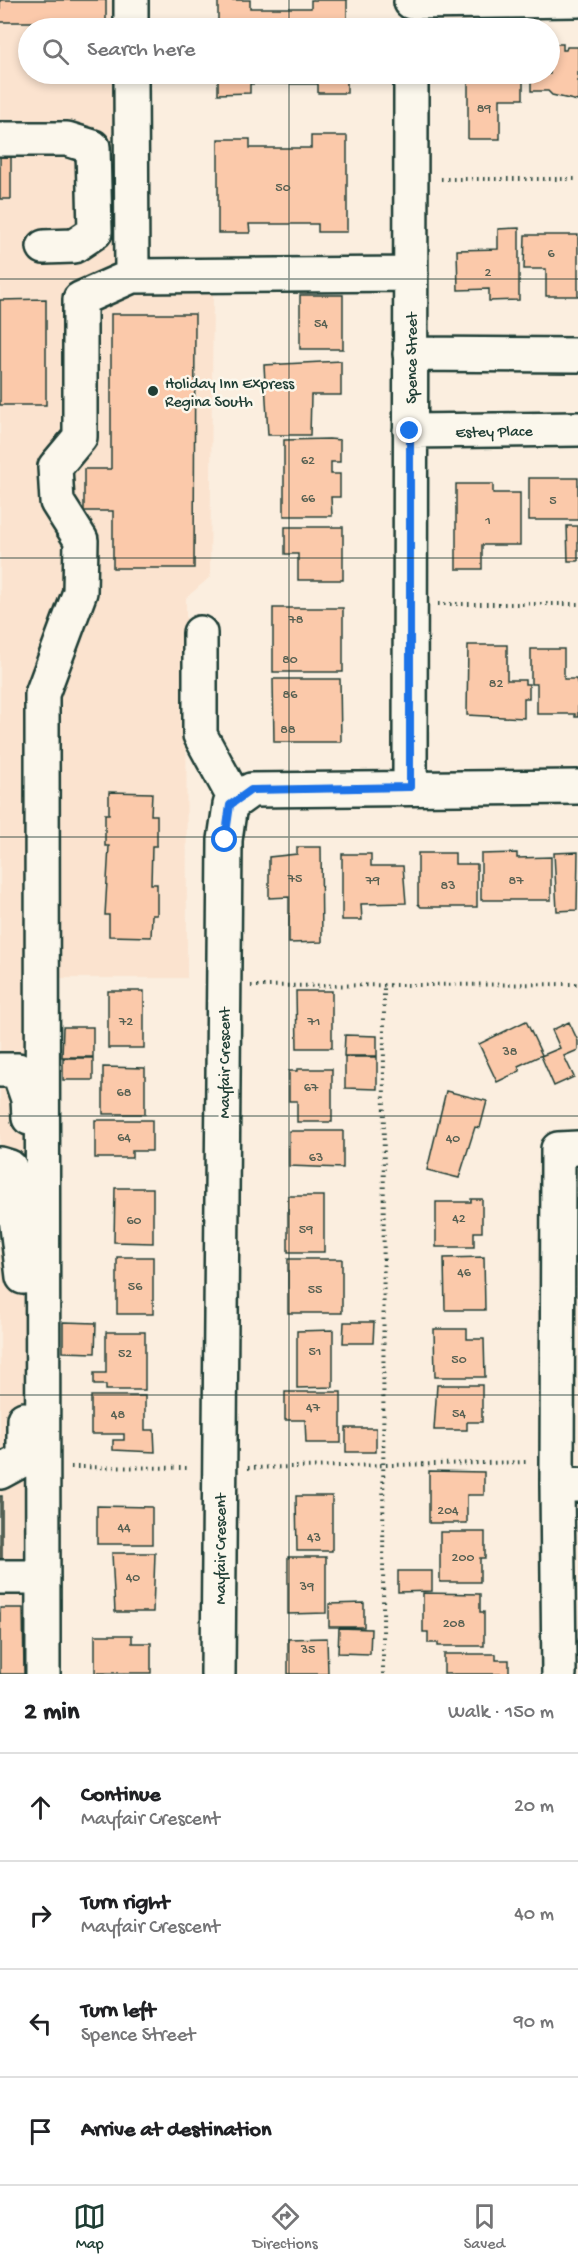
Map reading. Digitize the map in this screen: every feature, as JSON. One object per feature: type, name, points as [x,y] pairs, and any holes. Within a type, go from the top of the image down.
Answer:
[{"type":"street","points":[[131,0],[131,18]]},
{"type":"street","points":[[411,10],[578,0]]},
{"type":"street","points":[[131,84],[132,276]]},
{"type":"street","name":"Spence Street","points":[[410,787],[411,84]]},
{"type":"street","points":[[0,139],[67,139],[93,147],[95,232],[74,246],[44,247]]},
{"type":"street","points":[[43,1674],[42,694],[80,592],[81,582],[81,540],[57,502],[55,467],[80,437],[80,299],[132,276],[411,274]]},
{"type":"street","points":[[410,354],[578,355]]},
{"type":"street","name":"Estey Place","points":[[410,431],[578,429]]},
{"type":"street","points":[[200,633],[200,735],[236,801],[251,790],[578,787]]},
{"type":"street","name":"Mayfair Crescent","points":[[218,1674],[225,840],[230,805],[236,801]]},
{"type":"street","points":[[0,1070],[18,1070],[28,1099],[29,1182],[23,1277],[24,1459],[0,1472]]},
{"type":"street","points":[[559,1674],[564,1477],[558,1149],[578,1148]]},
{"type":"street","points":[[3,1156],[23,1277]]},
{"type":"street","points":[[0,1577],[43,1577]]},
{"type":"path","points":[[411,178],[578,179]]},
{"type":"path","points":[[410,604],[578,604]]},
{"type":"path","points":[[223,986],[578,984]]},
{"type":"path","points":[[383,1674],[384,985]]},
{"type":"path","points":[[43,1467],[219,1468],[383,1465],[564,1477]]},
{"type":"shaded area","points":[[0,0],[115,0],[115,18],[18,18],[18,84],[115,84],[115,294],[213,294],[210,577],[186,598],[187,978],[35,978],[38,1674],[0,1674]]},
{"type":"building","points":[[0,0],[106,0],[106,18],[18,18],[18,22],[0,22]]},
{"type":"building","points":[[218,0],[250,0],[250,8],[311,8],[311,0],[347,0],[347,18],[218,18]]},
{"type":"building","points":[[560,44],[563,44],[563,50],[567,47],[578,47],[578,101],[552,95],[548,91],[531,91],[531,84],[560,84]]},
{"type":"building","points":[[218,84],[250,84],[250,93],[218,94]]},
{"type":"building","points":[[318,84],[347,84],[347,93],[318,93]]},
{"type":"building","points":[[468,84],[523,84],[523,99],[500,99],[500,139],[468,139]]},
{"type":"building","points":[[311,136],[347,136],[347,232],[318,232],[318,224],[249,224],[250,233],[218,233],[218,139],[250,139],[250,148],[311,148]]},
{"type":"building","points":[[0,147],[11,147],[11,199],[0,199]]},
{"type":"building","points":[[519,228],[519,300],[489,301],[489,289],[458,290],[457,250],[498,249],[498,229]]},
{"type":"building","points":[[525,235],[578,235],[578,296],[546,296],[546,269],[524,269]]},
{"type":"building","points":[[300,295],[343,295],[343,349],[300,349]]},
{"type":"building","points":[[46,299],[46,405],[0,405],[0,300]]},
{"type":"building","name":"Holiday Inn Express Regina South","points":[[111,314],[195,314],[194,568],[113,568],[113,511],[84,511],[84,469],[111,469]]},
{"type":"building","points":[[341,361],[341,395],[311,395],[310,435],[268,435],[264,365]]},
{"type":"building","points":[[284,440],[340,440],[340,462],[331,462],[331,474],[340,474],[340,497],[331,497],[332,516],[284,516]]},
{"type":"building","points":[[529,478],[578,478],[578,520],[529,520]]},
{"type":"building","points":[[456,484],[493,484],[493,493],[520,493],[520,545],[482,545],[482,569],[456,569]]},
{"type":"building","points":[[567,526],[578,526],[578,561],[568,561]]},
{"type":"building","points":[[285,527],[343,527],[343,580],[298,580],[298,554],[285,554]]},
{"type":"building","points":[[273,608],[343,608],[343,672],[273,672]]},
{"type":"building","points":[[468,645],[507,645],[507,680],[525,680],[525,684],[529,684],[529,698],[524,698],[524,718],[467,715]]},
{"type":"building","points":[[531,649],[564,649],[564,679],[576,679],[578,685],[578,717],[575,717],[575,714],[537,714],[537,684],[531,684]]},
{"type":"building","points":[[273,679],[340,679],[341,742],[274,742]]},
{"type":"building","points":[[109,792],[152,793],[151,815],[157,815],[157,846],[152,846],[151,884],[157,884],[157,915],[152,915],[151,937],[109,936],[109,915],[105,915],[109,846],[105,846],[105,814],[109,814]]},
{"type":"building","points":[[297,847],[321,847],[322,942],[289,943],[289,897],[269,898],[269,857],[297,854]]},
{"type":"building","points":[[578,852],[577,910],[557,911],[554,853]]},
{"type":"building","points":[[418,853],[455,853],[455,864],[477,864],[477,907],[421,907],[418,904]]},
{"type":"building","points":[[517,853],[517,858],[551,857],[551,900],[481,900],[481,854]]},
{"type":"building","points":[[342,854],[371,854],[371,866],[403,866],[406,903],[361,904],[362,920],[342,920]]},
{"type":"building","points":[[108,991],[144,991],[144,1048],[108,1048]]},
{"type":"building","points":[[296,991],[332,991],[332,1048],[297,1048]]},
{"type":"building","points":[[526,1021],[542,1055],[518,1066],[520,1071],[497,1082],[479,1044]]},
{"type":"building","points":[[569,1022],[578,1041],[578,1050],[564,1056],[574,1077],[554,1086],[541,1056],[560,1048],[552,1030]]},
{"type":"building","points":[[63,1027],[93,1027],[93,1057],[62,1057]]},
{"type":"building","points":[[345,1035],[377,1036],[377,1056],[344,1056]]},
{"type":"building","points":[[345,1057],[377,1057],[377,1089],[345,1088]]},
{"type":"building","points":[[63,1058],[93,1058],[93,1080],[63,1080]]},
{"type":"building","points":[[103,1067],[145,1068],[145,1114],[103,1114]]},
{"type":"building","points":[[297,1069],[332,1069],[332,1122],[297,1122],[297,1101],[289,1101],[289,1071],[297,1071]]},
{"type":"building","points":[[446,1091],[487,1101],[480,1128],[475,1127],[459,1178],[427,1170]]},
{"type":"building","points":[[95,1120],[152,1120],[152,1151],[132,1151],[132,1158],[95,1158]]},
{"type":"building","points":[[289,1131],[343,1131],[343,1168],[289,1166]]},
{"type":"building","points":[[115,1188],[153,1188],[153,1243],[114,1242]]},
{"type":"building","points":[[288,1196],[324,1196],[324,1252],[288,1252]]},
{"type":"building","points":[[471,1199],[482,1199],[482,1232],[474,1232],[474,1247],[436,1247],[436,1202],[471,1202]]},
{"type":"building","points":[[117,1257],[153,1257],[153,1314],[117,1314]]},
{"type":"building","points":[[484,1257],[485,1310],[445,1310],[444,1258]]},
{"type":"building","points":[[288,1259],[342,1259],[342,1313],[288,1313]]},
{"type":"building","points":[[63,1322],[96,1323],[95,1353],[63,1352]]},
{"type":"building","points":[[344,1322],[374,1322],[373,1343],[343,1343]]},
{"type":"building","points":[[434,1329],[467,1329],[467,1339],[484,1339],[485,1377],[435,1377]]},
{"type":"building","points":[[333,1330],[333,1387],[297,1388],[297,1331]]},
{"type":"building","points":[[106,1332],[145,1332],[145,1390],[106,1390],[106,1385],[94,1385],[94,1373],[106,1373]]},
{"type":"building","points":[[437,1385],[482,1385],[482,1422],[467,1422],[467,1430],[434,1430]]},
{"type":"building","points":[[285,1392],[341,1392],[341,1443],[306,1443],[305,1420],[285,1420]]},
{"type":"building","points":[[91,1396],[145,1396],[145,1430],[154,1430],[155,1452],[113,1450],[113,1440],[124,1440],[124,1434],[91,1434]]},
{"type":"building","points":[[346,1428],[376,1428],[376,1452],[346,1452]]},
{"type":"building","points":[[429,1471],[484,1472],[484,1495],[467,1495],[467,1523],[429,1523]]},
{"type":"building","points":[[0,1496],[2,1496],[2,1571],[0,1571]]},
{"type":"building","points":[[296,1496],[332,1496],[332,1551],[297,1551]]},
{"type":"building","points":[[97,1506],[152,1507],[152,1544],[97,1544]]},
{"type":"building","points":[[440,1532],[485,1532],[485,1558],[480,1558],[480,1582],[440,1582]]},
{"type":"building","points":[[112,1553],[155,1553],[153,1612],[115,1612]]},
{"type":"building","points":[[288,1557],[326,1557],[326,1613],[288,1614]]},
{"type":"building","points":[[398,1571],[432,1571],[432,1591],[398,1592]]},
{"type":"building","points":[[423,1593],[480,1594],[480,1612],[484,1612],[484,1646],[438,1646],[438,1643],[428,1643],[428,1632],[423,1632]]},
{"type":"building","points":[[364,1603],[364,1627],[329,1627],[329,1604]]},
{"type":"building","points":[[0,1608],[23,1608],[24,1674],[0,1674]]},
{"type":"building","points":[[339,1628],[371,1629],[370,1654],[338,1653]]},
{"type":"building","points":[[95,1635],[132,1635],[132,1643],[151,1643],[151,1673],[95,1673]]},
{"type":"building","points":[[327,1638],[328,1674],[288,1674],[288,1639]]},
{"type":"building","points":[[444,1654],[496,1654],[496,1660],[509,1660],[509,1674],[444,1674]]},
{"type":"place","name":"Holiday Inn Express Regina South","points":[[153,391]]},
{"type":"route","points":[[225,840],[230,805],[251,790],[410,787],[410,431]]}]
